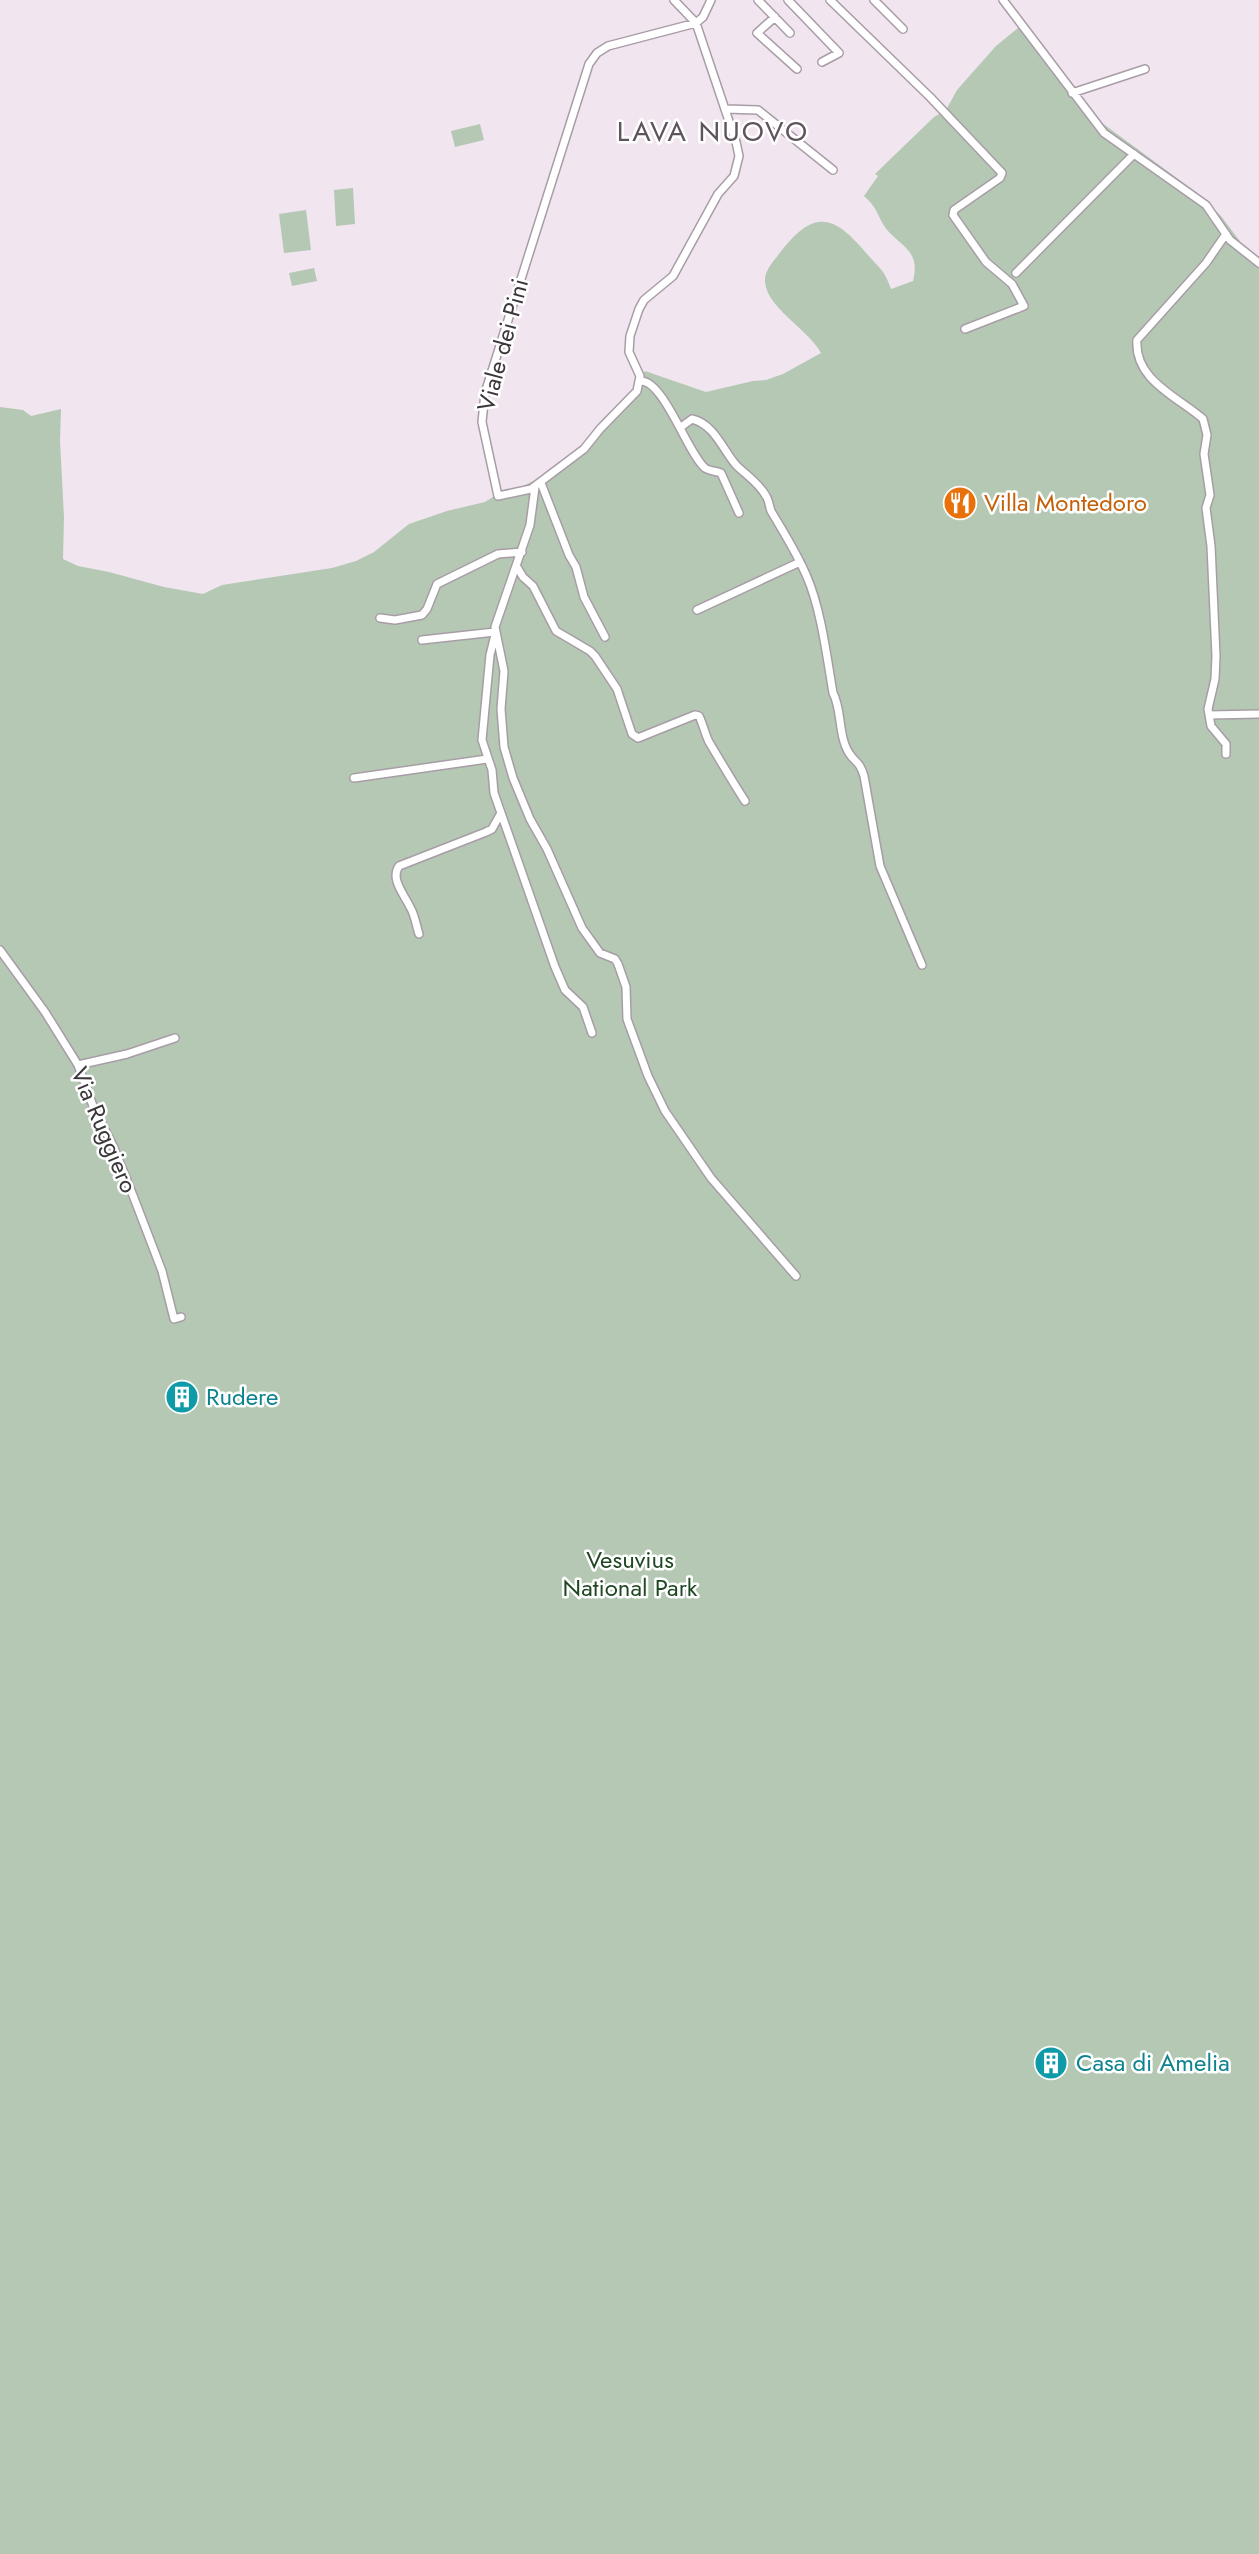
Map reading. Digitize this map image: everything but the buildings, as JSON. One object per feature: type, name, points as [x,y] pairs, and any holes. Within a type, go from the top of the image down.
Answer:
[{"type":"street","points":[[674,0],[696,23],[739,156],[736,171],[718,194],[673,276],[643,300],[630,337],[629,352],[641,381],[651,384],[681,426],[704,466],[721,473],[739,513]]},
{"type":"street","points":[[696,23],[703,17],[711,0]]},
{"type":"street","points":[[758,0],[790,33]]},
{"type":"street","points":[[788,0],[839,53],[822,62]]},
{"type":"street","points":[[830,0],[930,97],[1002,173],[1000,178],[954,210],[953,215],[986,262],[1012,284],[1024,306],[965,329]]},
{"type":"street","points":[[874,0],[903,29]]},
{"type":"street","points":[[1003,0],[1104,133],[1206,205],[1236,247],[1259,263]]},
{"type":"street","points":[[775,17],[757,33],[797,69]]},
{"type":"street","name":"Viale dei Pini","points":[[641,381],[637,391],[584,449],[538,485],[498,496],[482,422],[482,406],[589,64],[597,53],[608,46],[696,23]]},
{"type":"street","points":[[1072,93],[1145,69]]},
{"type":"street","points":[[725,109],[753,109],[762,112],[833,170]]},
{"type":"street","points":[[1016,273],[1134,154]]},
{"type":"street","points":[[1226,234],[1206,263],[1137,340],[1136,349],[1153,382],[1203,419],[1207,435],[1204,454],[1210,495],[1206,508],[1211,546],[1216,656],[1215,679],[1208,709],[1211,726],[1226,744],[1226,754]]},
{"type":"street","points":[[681,426],[694,419],[715,435],[736,465],[752,478],[766,496],[769,507],[790,540],[809,579],[839,722],[849,754],[859,762],[864,776],[880,866],[922,965]]},
{"type":"street","points":[[538,485],[530,525],[490,655],[482,740],[501,813],[565,990],[583,1007],[592,1033]]},
{"type":"street","points":[[538,485],[576,567],[584,597],[605,637]]},
{"type":"street","points":[[380,618],[395,620],[422,615],[437,584],[498,554],[522,552]]},
{"type":"street","points":[[697,610],[800,562]]},
{"type":"street","points":[[517,567],[533,586],[556,631],[590,651],[617,689],[632,734],[638,738],[695,715],[699,716],[708,741],[745,801]]},
{"type":"street","points":[[422,640],[495,634]]},
{"type":"street","points":[[495,634],[504,671],[501,709],[504,747],[513,778],[582,928],[600,953],[615,959],[618,964],[626,986],[627,1019],[648,1076],[665,1111],[711,1178],[796,1276]]},
{"type":"street","points":[[1209,715],[1259,714]]},
{"type":"street","points":[[354,778],[487,759]]},
{"type":"street","points":[[419,934],[411,908],[402,895],[396,869],[492,829],[501,813]]},
{"type":"street","name":"Via Ruggiero","points":[[0,950],[46,1012],[78,1065],[162,1271],[174,1319],[181,1317]]},
{"type":"street","points":[[78,1065],[127,1054],[175,1038]]},
{"type":"green space","name":"Vesuvius National Park","points":[[1024,23],[1102,123],[1200,195],[1221,216],[1242,244],[1259,259],[1259,2554],[0,2554],[0,407],[23,410],[31,416],[61,409],[63,559],[78,566],[203,594],[222,585],[332,568],[356,561],[374,552],[409,524],[485,502],[502,491],[523,486],[544,476],[584,444],[602,420],[637,385],[645,371],[706,392],[766,380],[783,374],[821,353],[807,335],[780,310],[767,292],[765,282],[767,270],[791,239],[813,223],[833,224],[844,230],[881,270],[891,289],[913,281],[915,270],[911,254],[888,231],[864,196],[878,176],[875,174],[934,117],[946,110],[957,90],[996,46]]},
{"type":"green space","points":[[480,124],[484,140],[455,147],[451,131]]},
{"type":"green space","points":[[353,188],[355,224],[336,226],[334,190]]},
{"type":"green space","points":[[306,210],[311,250],[284,253],[279,214]]},
{"type":"green space","points":[[314,268],[317,281],[292,286],[289,273]]},
{"type":"place","name":"Villa Montedoro","points":[[960,503]]},
{"type":"place","name":"Rudere","points":[[182,1397]]},
{"type":"place","name":"Casa di Amelia","points":[[1051,2063]]},
{"type":"district","name":"LAVA NUOVO","points":[[713,131]]}]
